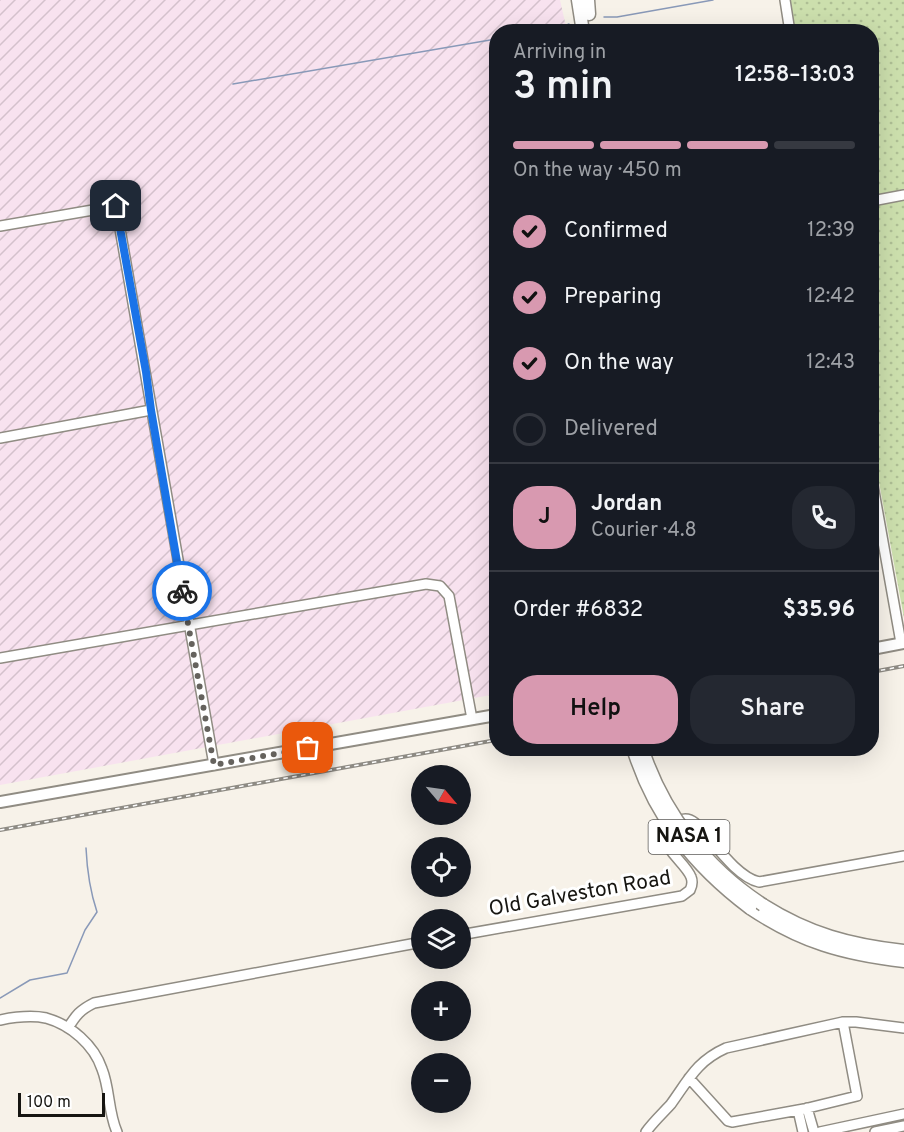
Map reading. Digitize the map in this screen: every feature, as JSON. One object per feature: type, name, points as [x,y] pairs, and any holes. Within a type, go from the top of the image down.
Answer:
[{"type":"highway","points":[[578,0],[582,24]]},
{"type":"highway","points":[[587,0],[591,24]]},
{"type":"highway","name":"NASA 1","points":[[636,756],[652,796],[678,838],[708,874],[724,888],[757,907],[826,936],[867,947],[904,951]]},
{"type":"highway","name":"NASA 1","points":[[645,756],[665,800],[695,846],[775,923],[821,944],[869,957],[904,961]]},
{"type":"main road","points":[[879,648],[903,643]]},
{"type":"main road","points":[[0,802],[489,716]]},
{"type":"street","points":[[785,0],[789,24]]},
{"type":"street","points":[[879,200],[904,195]]},
{"type":"street","points":[[0,226],[116,206],[214,765]]},
{"type":"street","points":[[0,438],[151,410]]},
{"type":"street","points":[[879,517],[903,643]]},
{"type":"street","points":[[0,658],[426,584],[440,586],[449,596],[472,719]]},
{"type":"street","name":"Old Galveston Road","points":[[471,933],[682,896],[690,890],[692,879],[668,848],[664,835],[668,827],[683,819],[692,821],[741,872],[759,882],[904,856]]},
{"type":"street","points":[[68,1028],[82,1009],[94,1003],[411,944]]},
{"type":"street","points":[[0,1020],[45,1018],[68,1028],[87,1043],[103,1070],[113,1123],[117,1132]]},
{"type":"street","points":[[646,1132],[704,1061],[726,1048],[843,1022],[904,1028]]},
{"type":"street","points":[[689,1078],[728,1121],[732,1122],[857,1096],[843,1022]]},
{"type":"street","points":[[803,1109],[803,1132]]},
{"type":"street","points":[[803,1109],[814,1132]]},
{"type":"street","points":[[820,1132],[904,1114]]},
{"type":"street","points":[[875,1132],[904,1126]]},
{"type":"shaded area","points":[[0,0],[560,0],[565,24],[489,24],[489,695],[0,785]]},
{"type":"green space","points":[[789,0],[904,0],[904,618],[879,482],[879,24],[793,24]]},
{"type":"waterway","points":[[604,17],[617,17],[713,0]]},
{"type":"waterway","points":[[233,84],[489,40]]},
{"type":"waterway","points":[[0,998],[30,980],[67,973],[85,930],[97,912],[89,880],[86,848]]},
{"type":"railway","points":[[879,671],[904,666]]},
{"type":"railway","points":[[0,830],[489,741]]},
{"type":"way so far","points":[[182,591],[214,765],[308,748]]},
{"type":"route","points":[[116,206],[182,591]]}]
